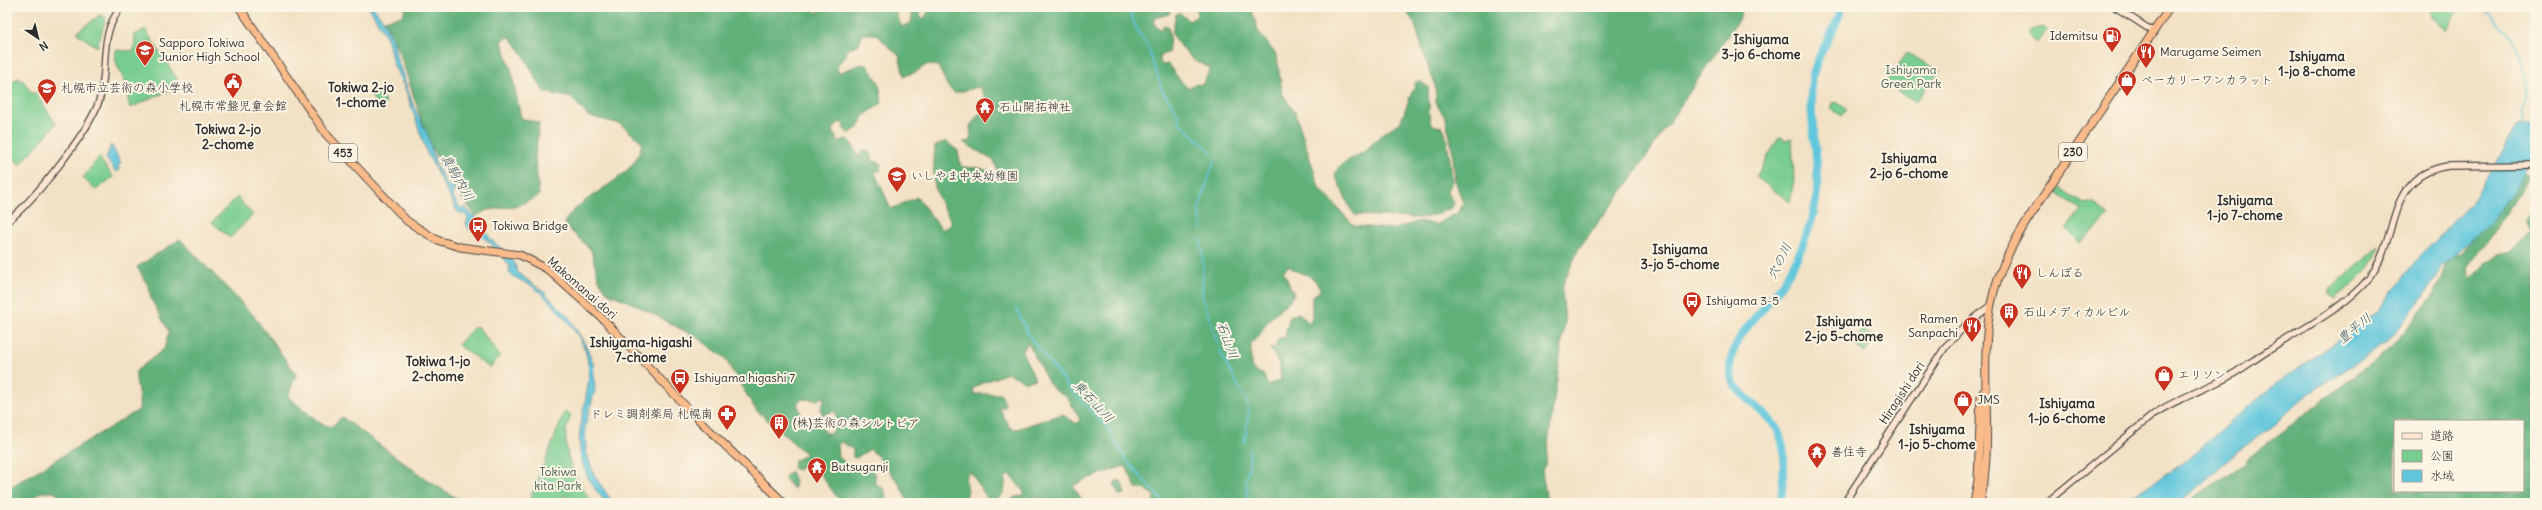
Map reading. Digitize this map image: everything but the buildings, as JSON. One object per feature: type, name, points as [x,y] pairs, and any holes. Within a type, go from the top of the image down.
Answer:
[{"type":"highway","name":"Makomanai dori","points":[[239,7],[326,134],[408,221],[437,240],[460,247],[514,253],[547,269],[615,331],[688,409],[784,503]]},
{"type":"highway","name":"230","points":[[1980,503],[1986,448],[1986,390],[1990,305],[1999,272],[2026,223],[2170,7]]},
{"type":"highway","name":"230","points":[[1974,503],[1978,480],[1981,395],[1986,390]]},
{"type":"street","points":[[7,222],[37,192],[92,118],[101,94],[106,39],[110,25],[121,7]]},
{"type":"street","points":[[2115,7],[2154,32]]},
{"type":"street","points":[[2046,503],[2154,414],[2171,403],[2221,381],[2359,289],[2378,265],[2388,243],[2397,205],[2408,187],[2438,168],[2461,165],[2535,165]]},
{"type":"street","name":"Hiragishi dori","points":[[1844,503],[1946,346],[1966,325],[1990,305]]},
{"type":"green space","points":[[406,7],[812,7],[818,14],[820,7],[899,7],[896,15],[902,27],[911,23],[913,8],[921,10],[920,17],[924,19],[931,7],[1165,7],[1170,10],[1169,14],[1154,18],[1155,26],[1163,30],[1163,25],[1168,26],[1170,37],[1168,53],[1160,55],[1160,62],[1163,65],[1168,64],[1188,88],[1195,84],[1202,85],[1211,68],[1196,62],[1187,54],[1172,34],[1176,14],[1180,13],[1189,21],[1197,16],[1196,7],[1251,7],[1258,31],[1277,56],[1282,93],[1296,114],[1319,187],[1354,226],[1394,229],[1420,221],[1436,225],[1459,212],[1463,203],[1455,180],[1452,147],[1446,119],[1436,103],[1435,83],[1430,73],[1414,22],[1403,7],[1743,7],[1740,17],[1630,181],[1579,248],[1564,282],[1562,289],[1565,321],[1545,465],[1542,470],[1547,503],[1153,503],[1154,496],[1147,490],[1136,488],[1127,468],[1124,466],[1084,480],[1073,486],[1084,503],[1043,503],[1042,497],[1021,503],[1008,503],[1013,498],[1023,495],[1024,492],[1010,474],[1005,478],[1004,491],[995,502],[989,501],[970,471],[965,478],[968,489],[965,503],[956,503],[952,496],[943,503],[909,503],[900,485],[870,449],[856,458],[853,457],[853,449],[841,442],[837,446],[838,456],[850,467],[871,469],[876,476],[874,483],[884,489],[888,503],[841,503],[809,458],[798,470],[793,468],[794,461],[806,454],[756,410],[724,357],[698,338],[636,305],[608,293],[599,280],[591,250],[566,226],[565,221],[574,210],[621,176],[631,166],[638,155],[642,142],[620,124],[588,116],[572,98],[547,93],[542,89],[524,56],[511,38],[506,37],[502,42],[511,69],[521,118],[539,123],[535,158],[539,196],[517,206],[487,210],[476,216],[460,196],[442,167],[423,126],[400,54],[384,20],[402,16]],"holes":[[[862,34],[876,34],[899,55],[904,76],[916,72],[926,65],[938,66],[948,87],[954,93],[979,87],[991,106],[988,111],[979,114],[970,126],[971,141],[963,142],[994,161],[997,169],[996,173],[979,168],[961,167],[958,151],[946,141],[935,146],[935,185],[940,201],[951,221],[948,226],[942,230],[917,197],[891,209],[874,171],[880,171],[881,163],[872,161],[872,156],[867,150],[863,150],[859,157],[850,141],[845,139],[838,143],[833,130],[839,122],[845,124],[843,128],[849,134],[860,126],[862,117],[882,103],[879,83],[868,66],[861,64],[838,73],[837,65],[846,56],[846,50],[859,44]],[[1289,266],[1294,270],[1312,278],[1320,288],[1319,292],[1312,296],[1312,319],[1309,323],[1299,313],[1290,316],[1284,339],[1280,337],[1276,342],[1277,346],[1270,349],[1279,364],[1280,381],[1274,382],[1268,386],[1263,374],[1256,372],[1251,367],[1251,343],[1260,334],[1268,321],[1289,301],[1294,294],[1283,271]],[[1028,343],[1047,380],[1054,390],[1067,397],[1080,419],[1077,424],[1062,414],[1017,429],[1010,428],[1001,411],[997,407],[1006,407],[1001,394],[974,394],[973,389],[982,383],[1008,373],[1026,382],[1035,379],[1022,352]],[[825,396],[821,409],[822,415],[835,411],[836,413],[834,430],[831,433],[826,433],[827,436],[818,421],[813,424],[804,421],[797,403],[802,399],[817,400]]]},
{"type":"green space","points":[[2431,7],[2459,7],[2446,31],[2431,17]]},
{"type":"green space","points":[[100,15],[103,15],[106,19],[97,47],[78,34],[78,31]]},
{"type":"green space","points":[[2042,27],[2047,30],[2037,43],[2028,35],[2031,30]]},
{"type":"green space","points":[[145,29],[181,85],[130,108],[126,86],[117,65],[115,50],[134,51],[135,35]]},
{"type":"green space","name":"Ishiyama Green Park","points":[[1907,53],[1940,71],[1915,102],[1885,84]]},
{"type":"green space","points":[[18,78],[20,81],[23,80],[32,94],[35,92],[56,124],[20,165],[7,152],[7,86]]},
{"type":"green space","points":[[1420,81],[1428,87],[1430,121],[1435,126],[1443,127],[1445,131],[1452,180],[1447,192],[1454,202],[1452,208],[1428,217],[1419,218],[1355,215],[1350,208],[1335,175],[1337,170],[1344,163],[1366,150],[1385,132],[1400,123],[1416,82]]},
{"type":"green space","points":[[377,91],[386,103],[379,108],[371,96]]},
{"type":"green space","points":[[1836,102],[1847,109],[1842,116],[1831,109],[1833,103]]},
{"type":"green space","points":[[1779,137],[1785,140],[1792,138],[1794,179],[1790,202],[1756,177]]},
{"type":"green space","points":[[99,157],[113,177],[96,190],[83,178]]},
{"type":"green space","points":[[2523,173],[2530,176],[2496,229],[2467,267],[2469,279],[2497,255],[2510,252],[2531,232],[2525,220],[2535,209],[2535,503],[2186,503],[2244,464],[2247,459],[2392,347],[2435,293],[2450,257],[2461,254]]},
{"type":"green space","points":[[2060,188],[2084,204],[2091,203],[2098,206],[2108,216],[2080,243],[2066,229],[2081,210],[2057,192]]},
{"type":"green space","points":[[237,197],[253,215],[230,238],[212,222]]},
{"type":"green space","points":[[180,239],[253,315],[296,374],[288,397],[320,423],[331,427],[342,417],[426,479],[464,503],[63,503],[55,492],[42,492],[24,503],[7,503],[7,489],[139,410],[136,371],[164,349],[169,332],[151,299],[149,287],[137,267]]},
{"type":"green space","points":[[2379,246],[2373,262],[2368,269],[2356,282],[2335,299],[2329,293],[2331,288]]},
{"type":"green space","points":[[474,327],[478,327],[500,356],[490,368],[458,345]]},
{"type":"green space","points":[[1862,330],[1875,338],[1865,353],[1853,344]]},
{"type":"green space","name":"Tokiwa kita Park","points":[[565,411],[571,416],[567,427],[566,443],[573,472],[588,497],[594,503],[575,503],[564,495],[562,503],[536,503],[530,499]]},
{"type":"green space","points":[[791,471],[795,482],[794,489],[784,478]]},
{"type":"green space","points":[[1116,481],[1121,481],[1125,494],[1119,495],[1114,484]]},
{"type":"water","points":[[369,7],[373,7],[383,20],[394,43],[396,56],[412,102],[428,136],[436,165],[447,185],[453,187],[454,192],[452,196],[461,209],[465,207],[480,223],[480,227],[489,235],[489,238],[513,259],[518,273],[544,292],[569,317],[587,348],[593,363],[595,390],[585,426],[586,451],[594,475],[613,503],[607,503],[589,479],[581,457],[580,435],[589,374],[586,354],[576,333],[555,307],[542,294],[509,273],[510,267],[501,254],[485,239],[470,229],[466,225],[468,218],[465,214],[461,214],[457,211],[427,153],[405,88],[393,64],[388,40]]},
{"type":"water","points":[[2535,121],[2535,156],[2515,189],[2490,222],[2442,267],[2431,286],[2388,342],[2301,399],[2277,423],[2238,451],[2180,503],[2120,503],[2181,465],[2273,386],[2377,312],[2417,259],[2472,202],[2517,126],[2533,124]]},
{"type":"water","points":[[111,145],[121,163],[118,165],[119,170],[116,172],[106,158]]},
{"type":"waterway","name":"石山川","points":[[1129,7],[1134,24],[1148,48],[1163,92],[1175,108],[1181,124],[1210,151],[1212,155]]},
{"type":"waterway","name":"穴の川","points":[[1781,503],[1784,457],[1778,431],[1773,423],[1742,394],[1731,377],[1730,368],[1736,345],[1749,325],[1773,297],[1785,280],[1797,257],[1810,225],[1815,207],[1817,188],[1816,153],[1811,100],[1812,82],[1817,62],[1835,26],[1842,7]]},
{"type":"waterway","points":[[2480,7],[2510,37],[2522,59],[2525,76],[2523,114],[2525,126]]},
{"type":"waterway","name":"石山川","points":[[1202,229],[1199,208],[1215,159]]},
{"type":"waterway","name":"石山川","points":[[1200,239],[1203,257],[1202,295],[1222,356],[1247,402],[1249,412],[1244,443]]},
{"type":"waterway","name":"東石山川","points":[[1016,308],[1029,336],[1069,388],[1109,430],[1127,461],[1164,503]]},
{"type":"waterway","name":"石山川","points":[[1248,503],[1246,478],[1250,462],[1249,449]]},
{"type":"place","name":"Idemitsu","points":[[2112,53]]},
{"type":"place","name":"Sapporo Tokiwa Junior High School","points":[[145,67]]},
{"type":"place","name":"Marugame Seimen","points":[[2146,69]]},
{"type":"place","name":"ベーカリーワンカラット","points":[[2127,97]]},
{"type":"place","name":"札幌市常盤児童会館","points":[[233,99]]},
{"type":"place","name":"札幌市立芸術の森小学校","points":[[47,105]]},
{"type":"place","name":"石山開拓神社","points":[[985,124]]},
{"type":"place","name":"いしやま中央幼稚園","points":[[897,193]]},
{"type":"place","name":"Tokiwa Bridge","points":[[478,243]]},
{"type":"place","name":"しんぼる","points":[[2022,290]]},
{"type":"place","name":"Ishiyama 3-5","points":[[1692,318]]},
{"type":"place","name":"石山メディカルビル","points":[[2009,329]]},
{"type":"place","name":"Ramen Sanpachi","points":[[1972,343]]},
{"type":"place","name":"エリソン","points":[[2164,392]]},
{"type":"place","name":"Ishiyama higashi 7","points":[[680,395]]},
{"type":"place","name":"JMS","points":[[1963,417]]},
{"type":"place","name":"ドレミ調剤薬局 札幌南","points":[[727,431]]},
{"type":"place","name":"(株)芸術の森シルトピア","points":[[779,440]]},
{"type":"place","name":"善住寺","points":[[1817,469]]},
{"type":"place","name":"Butsuganji","points":[[817,484]]},
{"type":"district","name":"Ishiyama 3-jo 6-chome","points":[[1761,46]]},
{"type":"district","name":"Ishiyama 1-jo 8-chome","points":[[2317,64]]},
{"type":"district","name":"Tokiwa 2-jo 1-chome","points":[[361,94]]},
{"type":"district","name":"Tokiwa 2-jo 2-chome","points":[[228,136]]},
{"type":"district","name":"Ishiyama 2-jo 6-chome","points":[[1909,166]]},
{"type":"district","name":"Ishiyama 1-jo 7-chome","points":[[2245,208]]},
{"type":"district","name":"Ishiyama 3-jo 5-chome","points":[[1680,256]]},
{"type":"district","name":"Ishiyama 2-jo 5-chome","points":[[1844,328]]},
{"type":"district","name":"Ishiyama-higashi 7-chome","points":[[641,350]]},
{"type":"district","name":"Tokiwa 1-jo 2-chome","points":[[438,368]]},
{"type":"district","name":"Ishiyama 1-jo 6-chome","points":[[2067,410]]},
{"type":"district","name":"Ishiyama 1-jo 5-chome","points":[[1937,436]]},
{"type":"water label","name":"真駒内川","points":[[458,177]]},
{"type":"water label","name":"豊平川","points":[[2354,328]]}]
